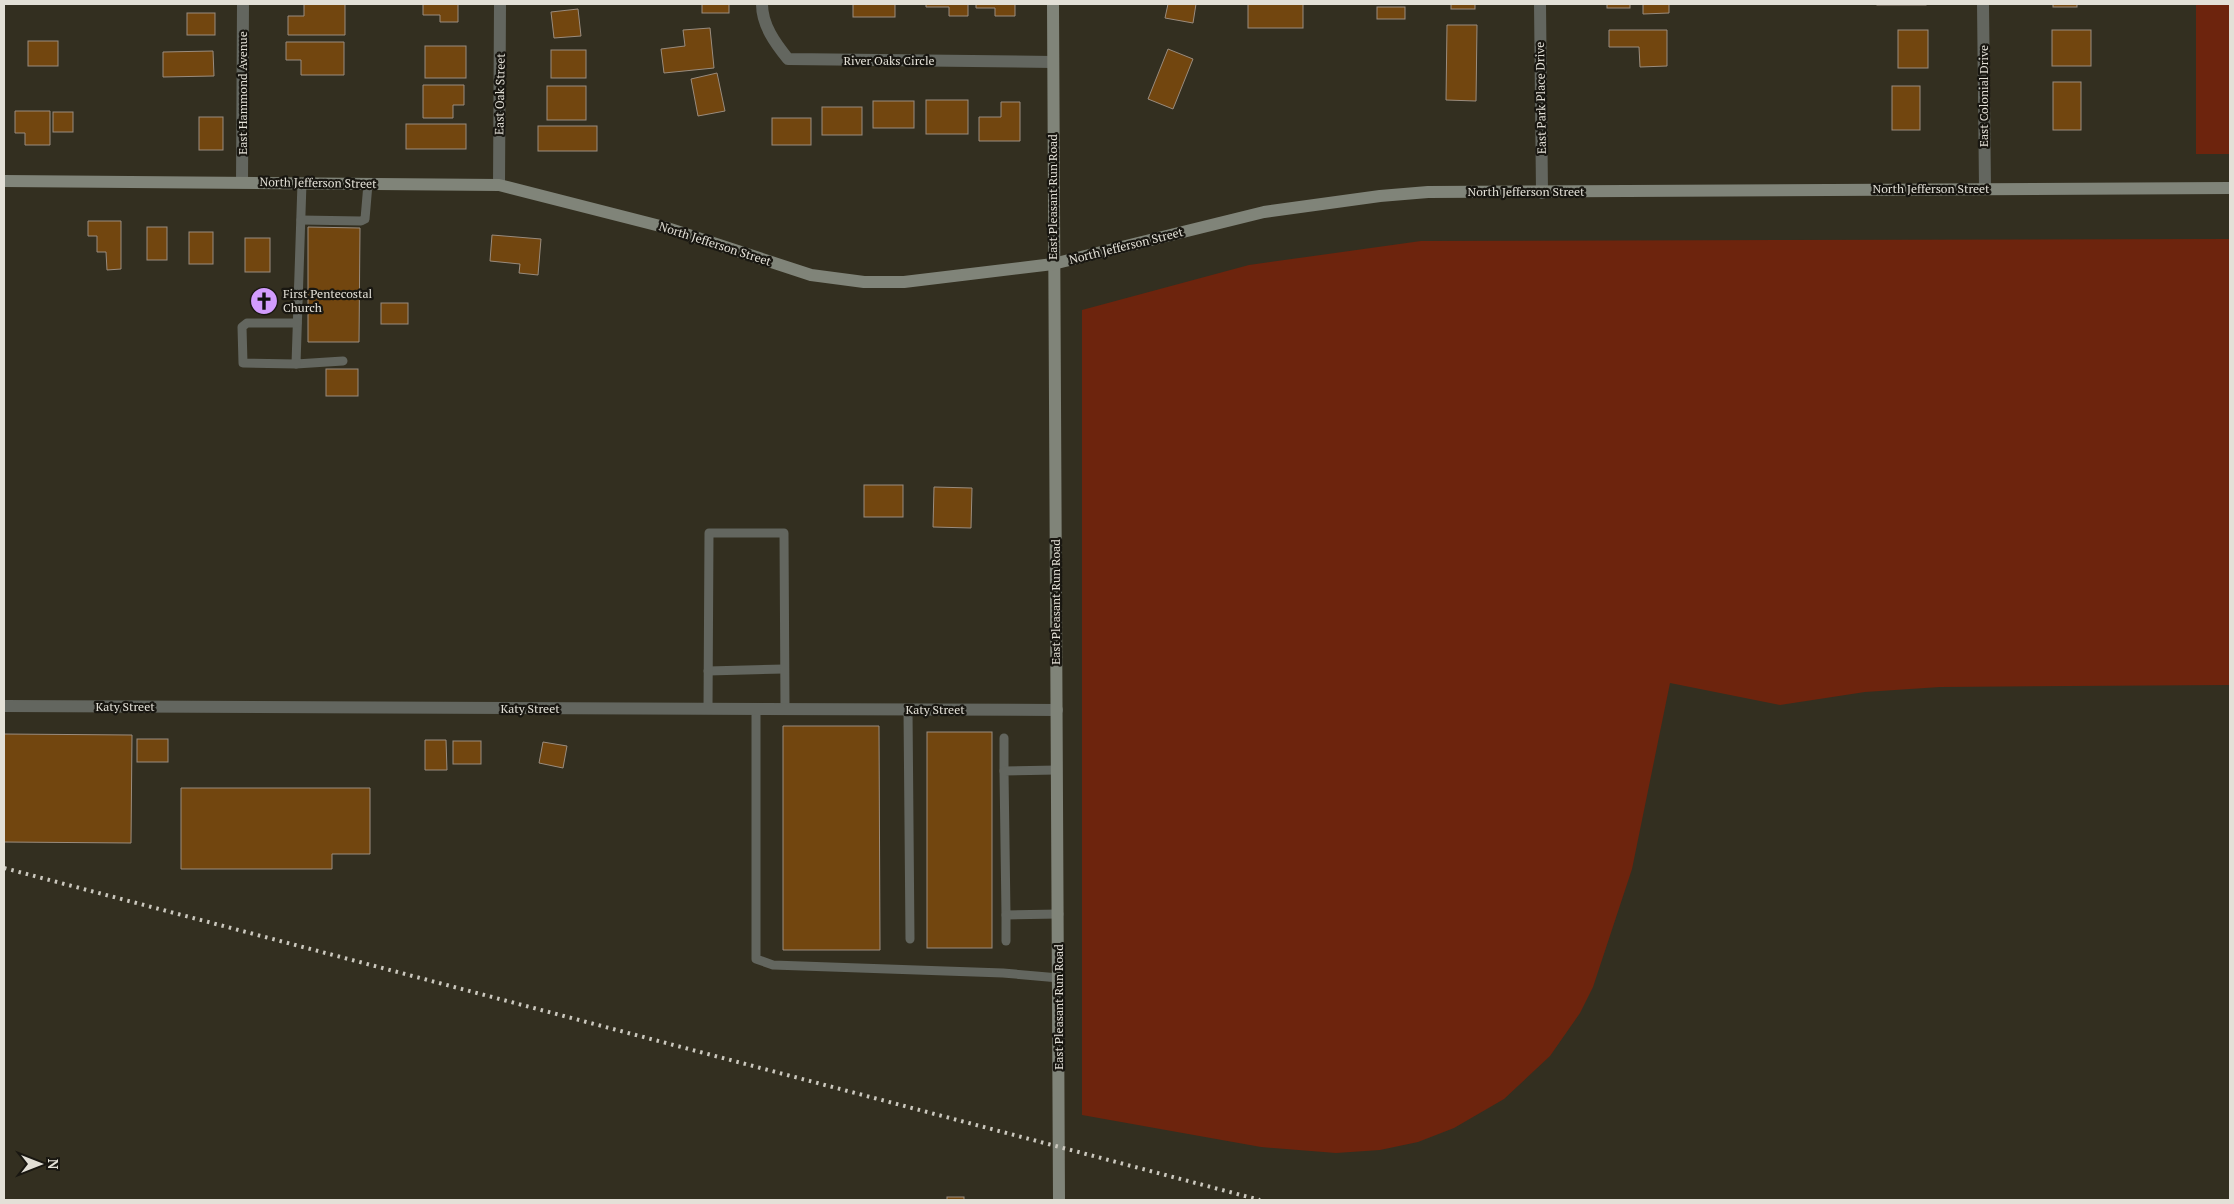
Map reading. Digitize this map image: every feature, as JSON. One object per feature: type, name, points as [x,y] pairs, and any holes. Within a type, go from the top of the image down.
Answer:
[{"type":"street","name":"East Hammond Avenue","points":[[242,182],[243,4]]},
{"type":"street","name":"East Oak Street","points":[[499,185],[500,4]]},
{"type":"street","name":"River Oaks Circle","points":[[762,4],[762,15],[774,41],[788,59],[1053,62]]},
{"type":"street","name":"East Pleasant Run Road","points":[[1053,4],[1059,1200]]},
{"type":"street","name":"East Park Place Drive","points":[[1540,4],[1542,193]]},
{"type":"street","name":"East Colonial Drive","points":[[1984,4],[1985,188]]},
{"type":"street","name":"North Jefferson Street","points":[[4,181],[499,185],[664,227],[811,275],[864,282],[904,282],[1053,264],[1264,212],[1308,205],[1428,192],[1542,193],[1985,188],[2230,188]]},
{"type":"street","name":"Katy Street","points":[[4,706],[1057,710]]},
{"type":"lane","points":[[296,364],[302,183]]},
{"type":"lane","points":[[300,220],[361,221],[367,215],[368,184]]},
{"type":"lane","points":[[297,322],[247,323],[242,327],[243,363],[296,364],[343,361]]},
{"type":"lane","points":[[708,709],[709,533],[784,533],[785,709]]},
{"type":"lane","points":[[708,671],[784,669]]},
{"type":"lane","points":[[756,709],[756,960],[773,965],[1003,973],[1059,978]]},
{"type":"lane","points":[[908,710],[910,939]]},
{"type":"lane","points":[[1004,738],[1006,941]]},
{"type":"lane","points":[[1004,771],[1057,770]]},
{"type":"lane","points":[[1006,914],[1058,914]]},
{"type":"shaded area","points":[[2196,4],[2230,4],[2230,154],[2196,154]]},
{"type":"shaded area","points":[[2230,239],[2230,685],[1940,687],[1865,692],[1780,705],[1670,683],[1632,869],[1593,987],[1580,1013],[1550,1056],[1504,1099],[1454,1128],[1418,1142],[1380,1150],[1336,1153],[1261,1147],[1082,1115],[1082,310],[1249,265],[1421,241]]},
{"type":"building","points":[[304,4],[345,4],[345,35],[288,35],[288,16],[304,16]]},
{"type":"building","points":[[423,4],[458,4],[458,22],[440,22],[440,15],[423,15]]},
{"type":"building","points":[[702,4],[729,4],[729,13],[702,13]]},
{"type":"building","points":[[853,4],[895,4],[895,17],[853,17]]},
{"type":"building","points":[[926,4],[968,4],[968,16],[949,16],[949,7],[926,7]]},
{"type":"building","points":[[976,4],[1015,4],[1015,16],[995,16],[995,8],[976,8]]},
{"type":"building","points":[[1168,4],[1196,4],[1193,23],[1165,18]]},
{"type":"building","points":[[1248,4],[1303,4],[1303,28],[1248,28]]},
{"type":"building","points":[[1451,4],[1475,4],[1475,9],[1451,9]]},
{"type":"building","points":[[1607,4],[1630,4],[1630,8],[1607,8]]},
{"type":"building","points":[[1643,4],[1669,4],[1669,13],[1643,14]]},
{"type":"building","points":[[1926,4],[1926,5],[1877,5]]},
{"type":"building","points":[[2053,4],[2077,4],[2077,7],[2053,7]]},
{"type":"building","points":[[1377,7],[1405,7],[1405,19],[1377,19]]},
{"type":"building","points":[[578,9],[581,36],[554,38],[551,12]]},
{"type":"building","points":[[187,13],[215,13],[215,35],[187,35]]},
{"type":"building","points":[[1447,25],[1477,25],[1476,101],[1446,100]]},
{"type":"building","points":[[710,28],[714,68],[664,73],[661,49],[685,46],[683,30]]},
{"type":"building","points":[[1609,30],[1667,30],[1667,66],[1640,67],[1639,47],[1609,47]]},
{"type":"building","points":[[1898,30],[1928,30],[1928,68],[1898,68]]},
{"type":"building","points":[[2052,30],[2091,30],[2091,66],[2052,66]]},
{"type":"building","points":[[28,41],[58,41],[58,66],[28,66]]},
{"type":"building","points":[[286,42],[344,42],[344,75],[301,75],[301,60],[286,60]]},
{"type":"building","points":[[425,46],[466,46],[466,78],[425,78]]},
{"type":"building","points":[[1168,49],[1193,59],[1173,109],[1148,99]]},
{"type":"building","points":[[551,50],[586,50],[586,78],[551,78]]},
{"type":"building","points":[[213,51],[214,76],[163,77],[163,52]]},
{"type":"building","points":[[717,73],[725,111],[698,116],[691,79]]},
{"type":"building","points":[[2053,82],[2081,82],[2081,130],[2053,130]]},
{"type":"building","points":[[423,85],[464,85],[464,105],[453,105],[453,118],[423,118]]},
{"type":"building","points":[[547,86],[586,86],[586,120],[547,120]]},
{"type":"building","points":[[1892,86],[1920,86],[1920,130],[1892,130]]},
{"type":"building","points":[[926,100],[968,100],[968,134],[926,134]]},
{"type":"building","points":[[873,101],[914,101],[914,128],[873,128]]},
{"type":"building","points":[[1001,102],[1020,102],[1020,141],[979,141],[979,117],[1001,117]]},
{"type":"building","points":[[822,107],[862,107],[862,135],[822,135]]},
{"type":"building","points":[[15,111],[50,111],[50,145],[25,145],[25,133],[15,133]]},
{"type":"building","points":[[53,112],[73,112],[73,132],[53,132]]},
{"type":"building","points":[[199,117],[223,117],[223,150],[199,150]]},
{"type":"building","points":[[772,118],[811,118],[811,145],[772,145]]},
{"type":"building","points":[[406,124],[466,124],[466,149],[406,149]]},
{"type":"building","points":[[538,126],[597,126],[597,151],[538,151]]},
{"type":"building","points":[[88,221],[121,221],[121,269],[107,270],[106,252],[97,252],[97,236],[88,236]]},
{"type":"building","points":[[147,227],[167,227],[167,260],[147,260]]},
{"type":"building","points":[[308,227],[360,228],[359,342],[308,342]]},
{"type":"building","points":[[189,232],[213,232],[213,264],[189,264]]},
{"type":"building","points":[[492,235],[541,239],[538,275],[519,273],[520,264],[490,261]]},
{"type":"building","points":[[245,238],[270,238],[270,272],[245,272]]},
{"type":"building","points":[[381,303],[408,303],[408,324],[381,324]]},
{"type":"building","points":[[326,369],[358,369],[358,396],[326,396]]},
{"type":"building","points":[[864,485],[903,485],[903,517],[864,517]]},
{"type":"building","points":[[934,487],[972,488],[971,528],[933,527]]},
{"type":"building","points":[[783,726],[879,726],[880,950],[783,950]]},
{"type":"building","points":[[927,732],[992,732],[992,948],[927,948]]},
{"type":"building","points":[[4,734],[132,735],[131,843],[4,842]]},
{"type":"building","points":[[137,739],[168,739],[168,762],[137,762]]},
{"type":"building","points":[[425,740],[446,740],[447,770],[425,770]]},
{"type":"building","points":[[453,741],[481,741],[481,764],[453,764]]},
{"type":"building","points":[[543,742],[567,746],[563,768],[539,763]]},
{"type":"building","points":[[181,788],[370,788],[370,854],[332,854],[332,869],[181,869]]},
{"type":"building","points":[[947,1197],[964,1197],[964,1200],[947,1200]]},
{"type":"railway","points":[[4,868],[1260,1200]]},
{"type":"place","name":"First Pentecostal Church","points":[[264,301]]}]
